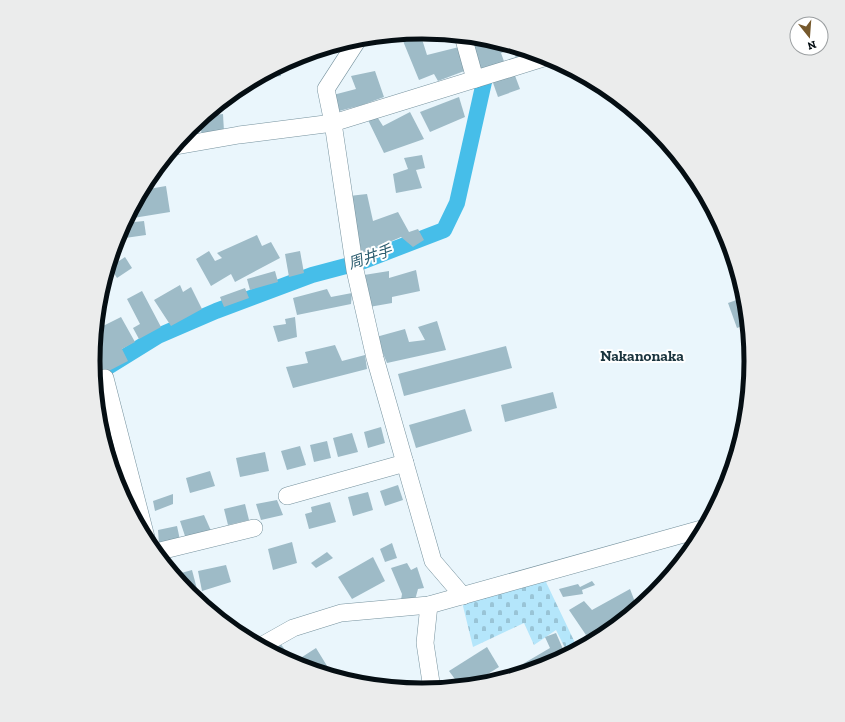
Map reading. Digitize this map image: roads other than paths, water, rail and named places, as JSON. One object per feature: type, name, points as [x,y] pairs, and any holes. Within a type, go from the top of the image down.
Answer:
[{"type":"street","points":[[465,42],[475,79]]},
{"type":"street","points":[[353,47],[326,89],[333,123],[355,270],[375,358],[433,561],[463,596]]},
{"type":"street","points":[[188,140],[333,123],[537,60]]},
{"type":"street","points":[[105,378],[142,518]]},
{"type":"street","points":[[287,496],[405,463]]},
{"type":"street","points":[[162,550],[254,528]]},
{"type":"street","points":[[267,643],[293,628],[341,613],[430,604],[696,531]]},
{"type":"street","points":[[430,604],[425,643],[431,683]]},
{"type":"waterway","name":"周井手","points":[[101,372],[158,336],[216,311],[312,275],[361,262],[444,230],[457,203],[486,73],[493,70]]},
{"type":"district","name":"Nakanonaka","points":[[642,356]]}]
